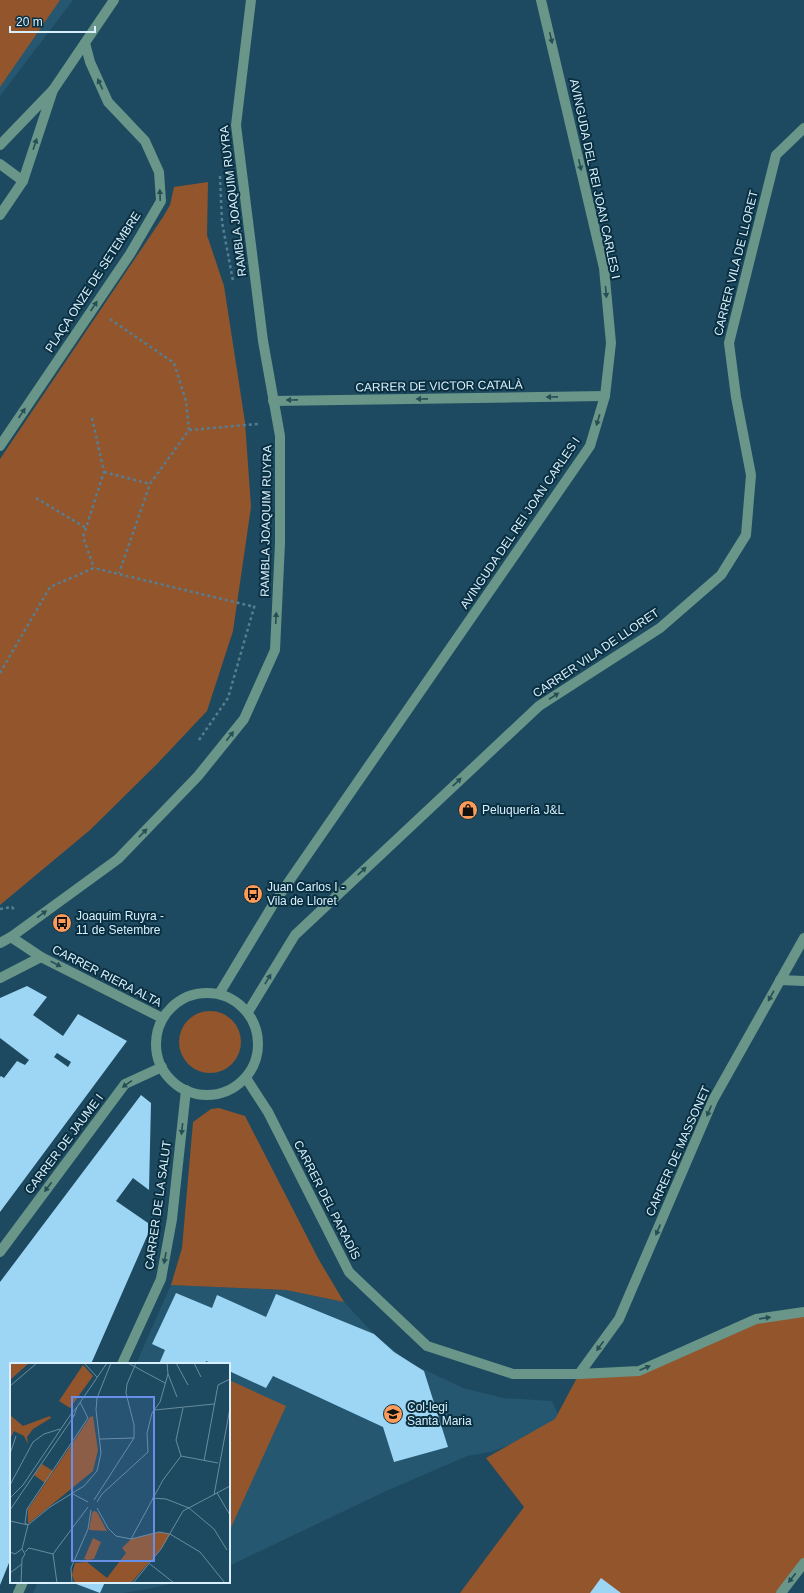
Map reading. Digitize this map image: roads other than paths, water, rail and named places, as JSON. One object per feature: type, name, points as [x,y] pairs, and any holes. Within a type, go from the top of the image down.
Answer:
[{"type":"street","points":[[0,145],[53,90],[114,0]]},
{"type":"street","name":"RAMBLA JOAQUIM RUYRA","points":[[11,937],[118,859],[198,776],[244,719],[275,650],[280,543],[280,436],[263,341],[236,125],[251,0]]},
{"type":"street","name":"AVINGUDA DEL REI JOAN CARLES I","points":[[219,994],[274,903],[590,446],[605,396],[611,343],[604,268],[541,0]]},
{"type":"street","name":"PLAÇA ONZE DE SETEMBRE","points":[[0,446],[130,254],[161,201],[158,172],[145,141],[108,102],[90,62],[85,43]]},
{"type":"street","points":[[0,215],[23,181],[53,90]]},
{"type":"street","name":"CARRER VILA DE LLORET","points":[[248,1012],[295,935],[539,706],[660,628],[721,575],[746,534],[751,475],[736,397],[729,343],[776,155],[804,128]]},
{"type":"street","points":[[0,164],[23,181]]},
{"type":"street","name":"CARRER DE VICTOR CATALÀ","points":[[274,401],[605,396]]},
{"type":"street","points":[[0,943],[11,937]]},
{"type":"street","name":"CARRER RIERA ALTA","points":[[11,937],[41,957],[162,1018]]},
{"type":"street","name":"CARRER DE MASSONET","points":[[579,1374],[619,1319],[713,1100],[804,938]]},
{"type":"street","name":"CARRER RIERA ALTA","points":[[0,978],[41,957]]},
{"type":"street","points":[[780,980],[804,981]]},
{"type":"street","points":[[203,992],[219,994],[230,997],[248,1012],[256,1028],[259,1045],[255,1062],[246,1078],[236,1086],[224,1092],[212,1095],[199,1094],[186,1090],[176,1084],[162,1067],[156,1047],[158,1027],[162,1018],[173,1006],[187,996],[203,992]]},
{"type":"street","name":"CARRER DE JAUME I","points":[[0,1252],[125,1084],[162,1067]]},
{"type":"street","name":"CARRER DEL PARADÍS","points":[[246,1078],[268,1112],[349,1272],[427,1346],[513,1374],[579,1374],[639,1370],[756,1319],[804,1312]]},
{"type":"street","name":"CARRER DE LA SALUT","points":[[122,1363],[161,1279],[172,1219],[186,1090]]},
{"type":"street","points":[[781,1593],[804,1563]]},
{"type":"street","points":[[18,1593],[23,1583]]},
{"type":"place","name":"Peluquería J&L","points":[[468,810]]},
{"type":"place","name":"Juan Carlos I - Vila de Lloret","points":[[253,894]]},
{"type":"place","name":"Joaquim Ruyra - 11 de Setembre","points":[[62,923]]},
{"type":"place","name":"Col·legi Santa Maria","points":[[393,1414]]}]
